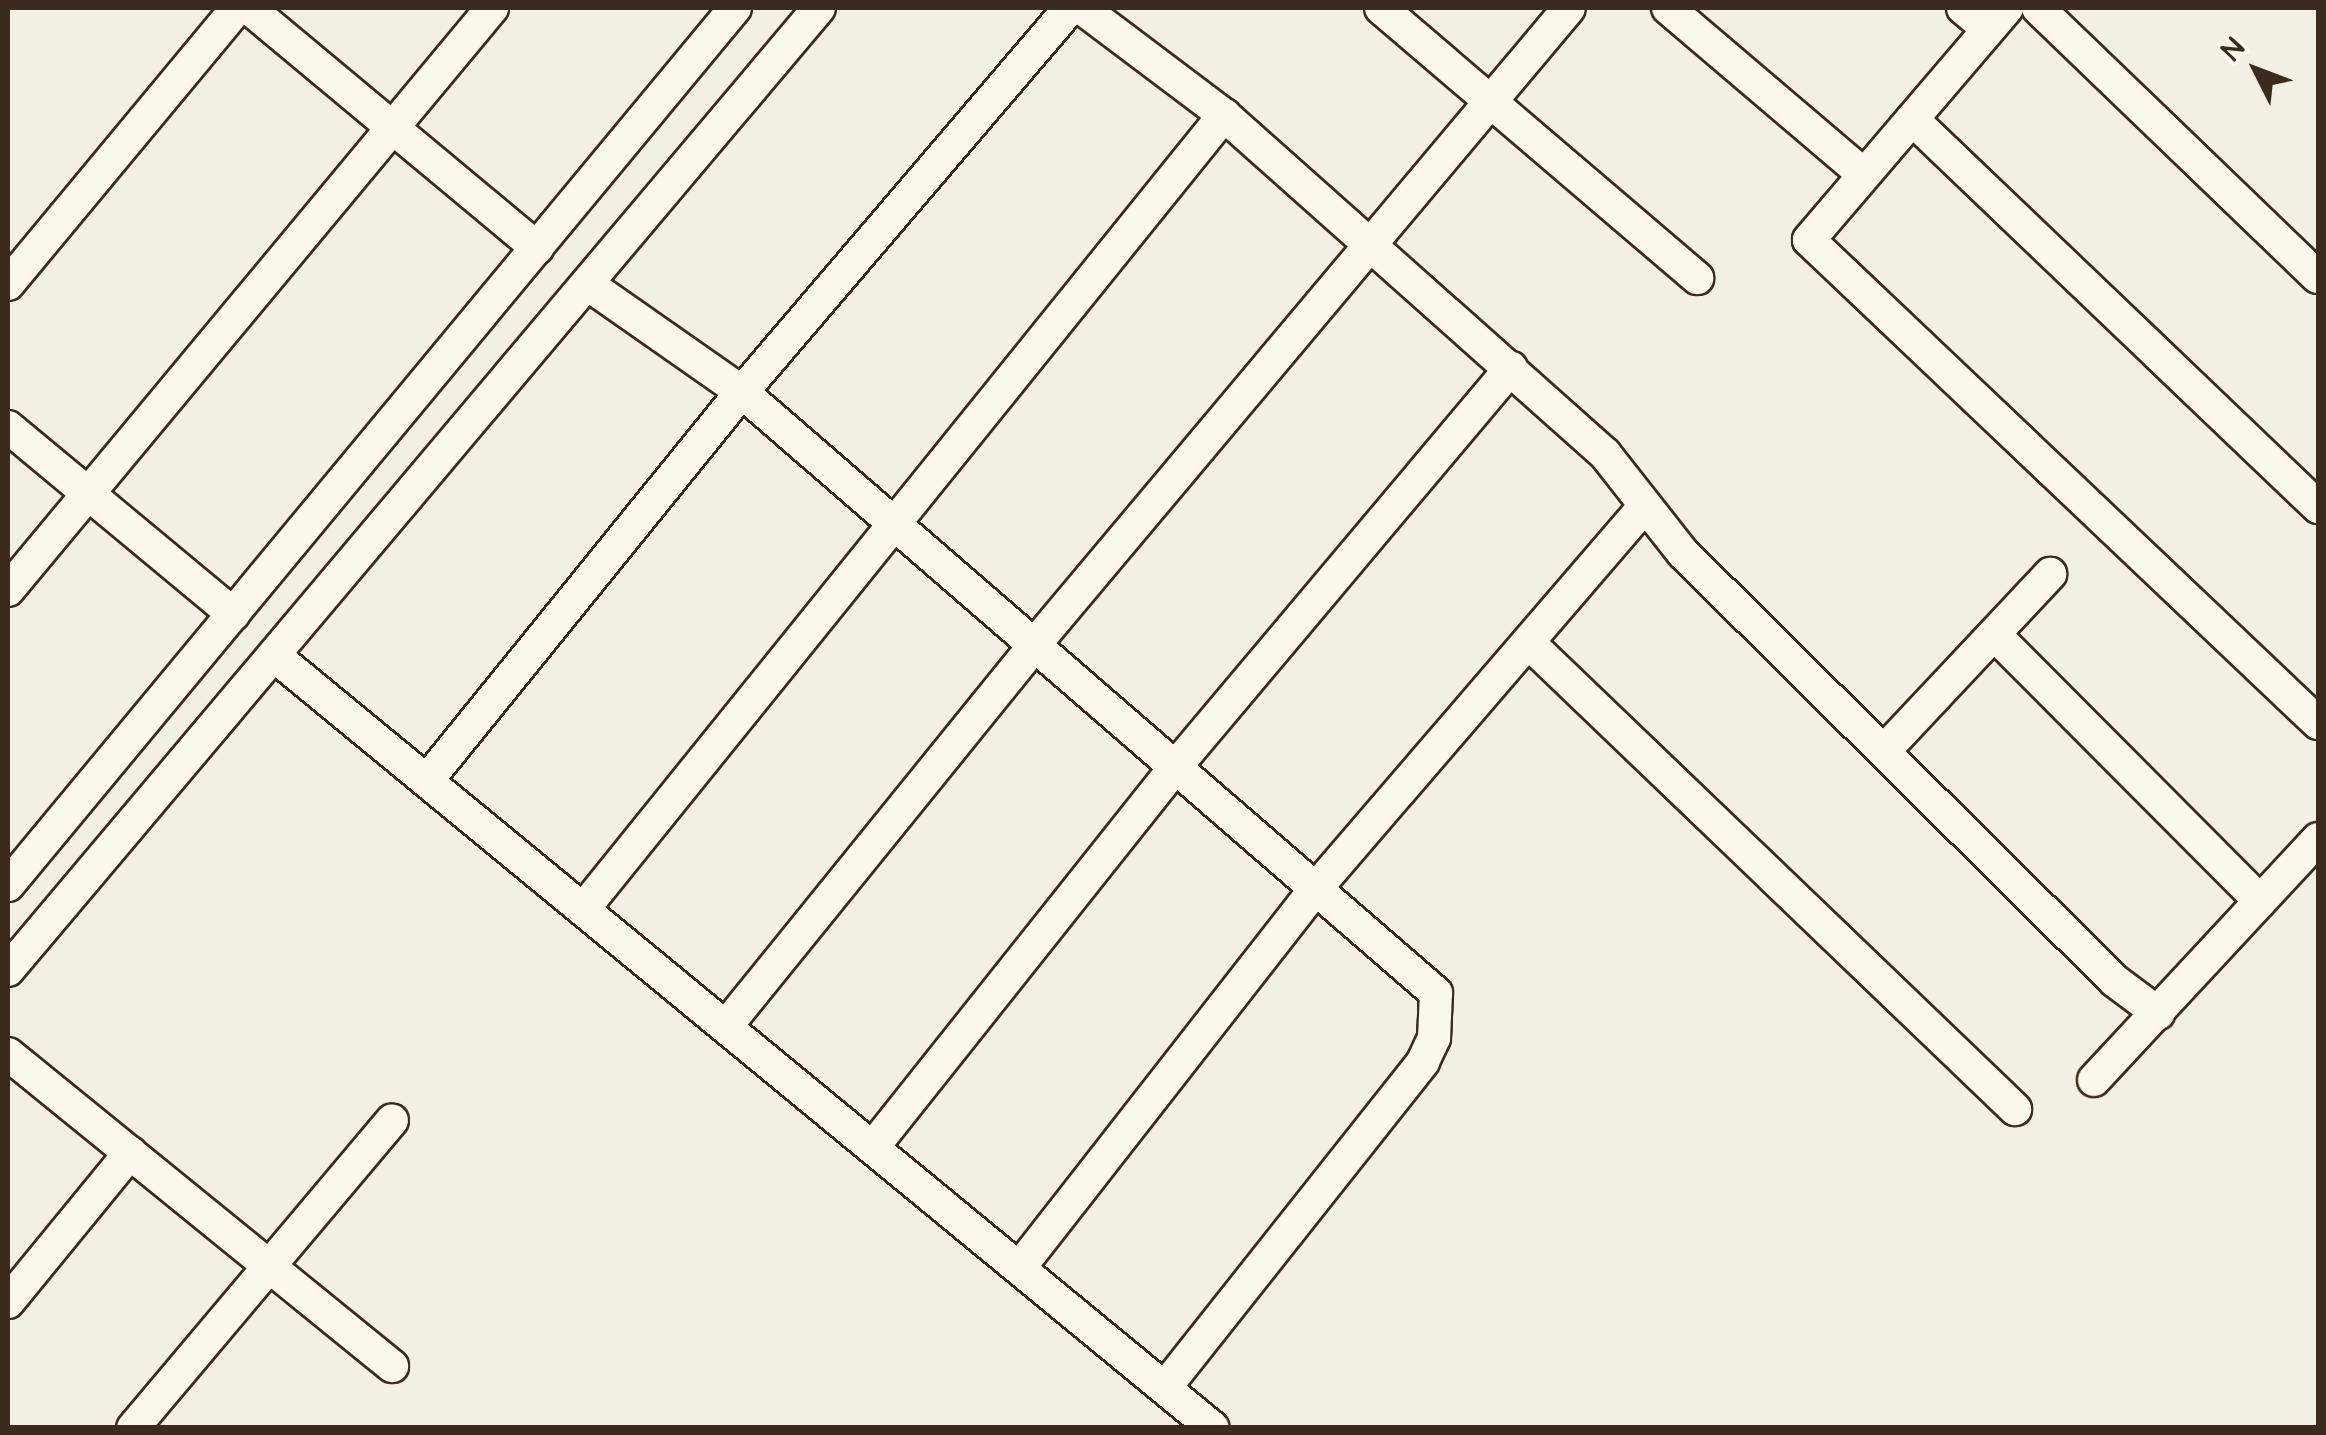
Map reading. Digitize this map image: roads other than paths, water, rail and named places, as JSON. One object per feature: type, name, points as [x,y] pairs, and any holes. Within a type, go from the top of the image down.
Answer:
[{"type":"street","points":[[8,284],[236,8]]},
{"type":"street","points":[[249,8],[538,248]]},
{"type":"street","points":[[8,590],[492,8]]},
{"type":"street","points":[[8,885],[735,8]]},
{"type":"street","points":[[8,970],[276,657],[819,8]]},
{"type":"street","points":[[428,778],[742,392],[1070,8]]},
{"type":"street","points":[[1082,8],[1224,115],[1372,242],[1606,454],[1643,508],[2116,981],[2158,1013]]},
{"type":"street","points":[[1381,8],[1698,278]]},
{"type":"street","points":[[727,1026],[1036,644],[1569,8]]},
{"type":"street","points":[[1668,8],[1864,175]]},
{"type":"street","points":[[1963,8],[1998,18],[1808,240],[2318,723]]},
{"type":"street","points":[[2038,8],[2318,277]]},
{"type":"street","points":[[584,907],[1224,115]]},
{"type":"street","points":[[1912,119],[2318,506]]},
{"type":"street","points":[[590,284],[742,392],[1425,977],[1436,992],[1434,1038],[1423,1062],[1165,1387]]},
{"type":"street","points":[[874,1146],[1177,765],[1511,368]]},
{"type":"street","points":[[8,427],[234,614]]},
{"type":"street","points":[[1020,1267],[1318,886],[1643,508]]},
{"type":"street","points":[[1884,751],[2050,574]]},
{"type":"street","points":[[1994,634],[2260,901]]},
{"type":"street","points":[[1528,642],[2015,1109]]},
{"type":"street","points":[[276,657],[428,778],[1214,1428]]},
{"type":"street","points":[[2094,1080],[2318,839]]},
{"type":"street","points":[[8,1054],[392,1366]]},
{"type":"street","points":[[133,1428],[392,1120]]},
{"type":"street","points":[[8,1302],[130,1153]]}]
